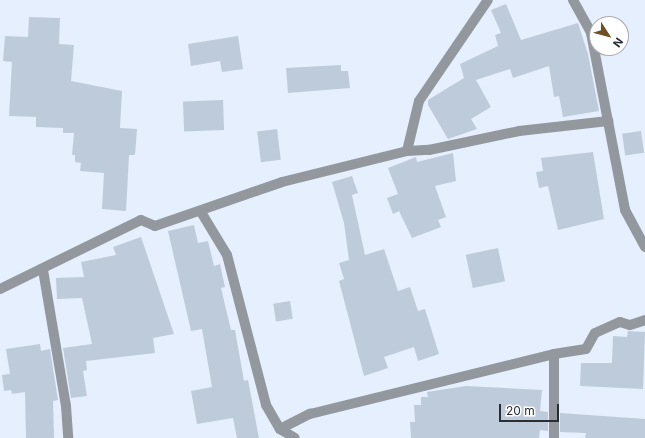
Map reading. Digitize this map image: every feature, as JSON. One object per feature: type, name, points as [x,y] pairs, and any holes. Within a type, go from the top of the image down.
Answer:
[{"type":"street","points":[[407,151],[419,101],[488,0]]},
{"type":"street","points":[[573,0],[591,33],[625,210],[645,247]]},
{"type":"street","points":[[0,289],[43,270],[141,220],[155,226],[201,212],[282,182],[407,151],[429,150],[519,131],[608,122]]},
{"type":"street","points":[[201,212],[227,255],[266,405],[280,428],[295,438]]},
{"type":"street","points":[[43,270],[66,406],[68,438]]},
{"type":"street","points":[[280,428],[310,414],[554,354],[586,349],[595,333],[620,322],[630,325],[645,320]]},
{"type":"street","points":[[554,354],[554,438]]},
{"type":"building","points":[[506,4],[521,40],[578,23],[588,54],[599,111],[563,117],[559,96],[554,97],[549,66],[513,78],[510,69],[476,80],[491,107],[471,119],[477,129],[448,139],[428,105],[428,100],[464,78],[460,64],[498,46],[495,35],[501,33],[491,10]]},
{"type":"building","points":[[29,17],[60,18],[59,44],[74,45],[71,81],[122,91],[120,128],[137,129],[135,155],[129,155],[126,211],[102,209],[104,173],[80,171],[81,163],[75,162],[75,155],[72,155],[74,133],[63,133],[63,128],[36,127],[36,117],[9,116],[12,62],[3,61],[5,36],[28,37]]},
{"type":"building","points":[[238,36],[243,69],[222,72],[220,61],[191,66],[188,44]]},
{"type":"building","points":[[341,65],[341,71],[348,71],[350,88],[288,93],[286,68]]},
{"type":"building","points":[[223,100],[224,130],[184,131],[183,101]]},
{"type":"building","points":[[277,129],[281,160],[261,162],[257,131]]},
{"type":"building","points":[[641,131],[644,153],[625,155],[622,134]]},
{"type":"building","points":[[593,152],[604,219],[558,230],[548,186],[539,188],[536,172],[543,171],[541,158]]},
{"type":"building","points":[[453,153],[456,181],[435,186],[446,217],[438,220],[441,227],[412,238],[399,211],[393,214],[387,198],[398,194],[388,168],[416,157],[417,162]]},
{"type":"building","points":[[352,176],[358,193],[352,195],[365,255],[384,249],[398,291],[410,287],[418,311],[425,309],[439,354],[418,361],[414,347],[384,357],[388,368],[364,376],[339,281],[344,279],[339,263],[349,260],[344,223],[332,182]]},
{"type":"building","points":[[194,225],[198,243],[208,241],[214,266],[220,264],[225,287],[221,288],[231,330],[235,330],[244,381],[248,380],[259,438],[237,438],[233,418],[197,424],[191,391],[212,387],[202,329],[191,331],[168,231]]},
{"type":"building","points":[[141,237],[174,334],[153,338],[155,353],[86,361],[87,370],[83,371],[87,396],[71,398],[63,348],[92,344],[82,298],[57,299],[56,278],[84,277],[81,262],[116,255],[113,247]]},
{"type":"building","points":[[498,248],[505,281],[473,288],[466,255]]},
{"type":"building","points":[[290,301],[293,319],[276,321],[273,304]]},
{"type":"building","points":[[628,331],[645,332],[643,389],[580,386],[581,363],[612,363],[613,336],[627,337]]},
{"type":"building","points":[[40,344],[41,351],[50,349],[58,400],[53,401],[54,438],[26,438],[25,392],[12,394],[11,390],[4,391],[2,375],[10,374],[6,349]]},
{"type":"building","points":[[466,386],[542,390],[540,411],[548,412],[548,431],[540,430],[539,438],[411,438],[410,422],[415,422],[414,405],[421,405],[421,397],[428,397],[427,392]]},
{"type":"building","points":[[560,413],[645,419],[645,438],[585,438],[586,433],[560,432]]}]
